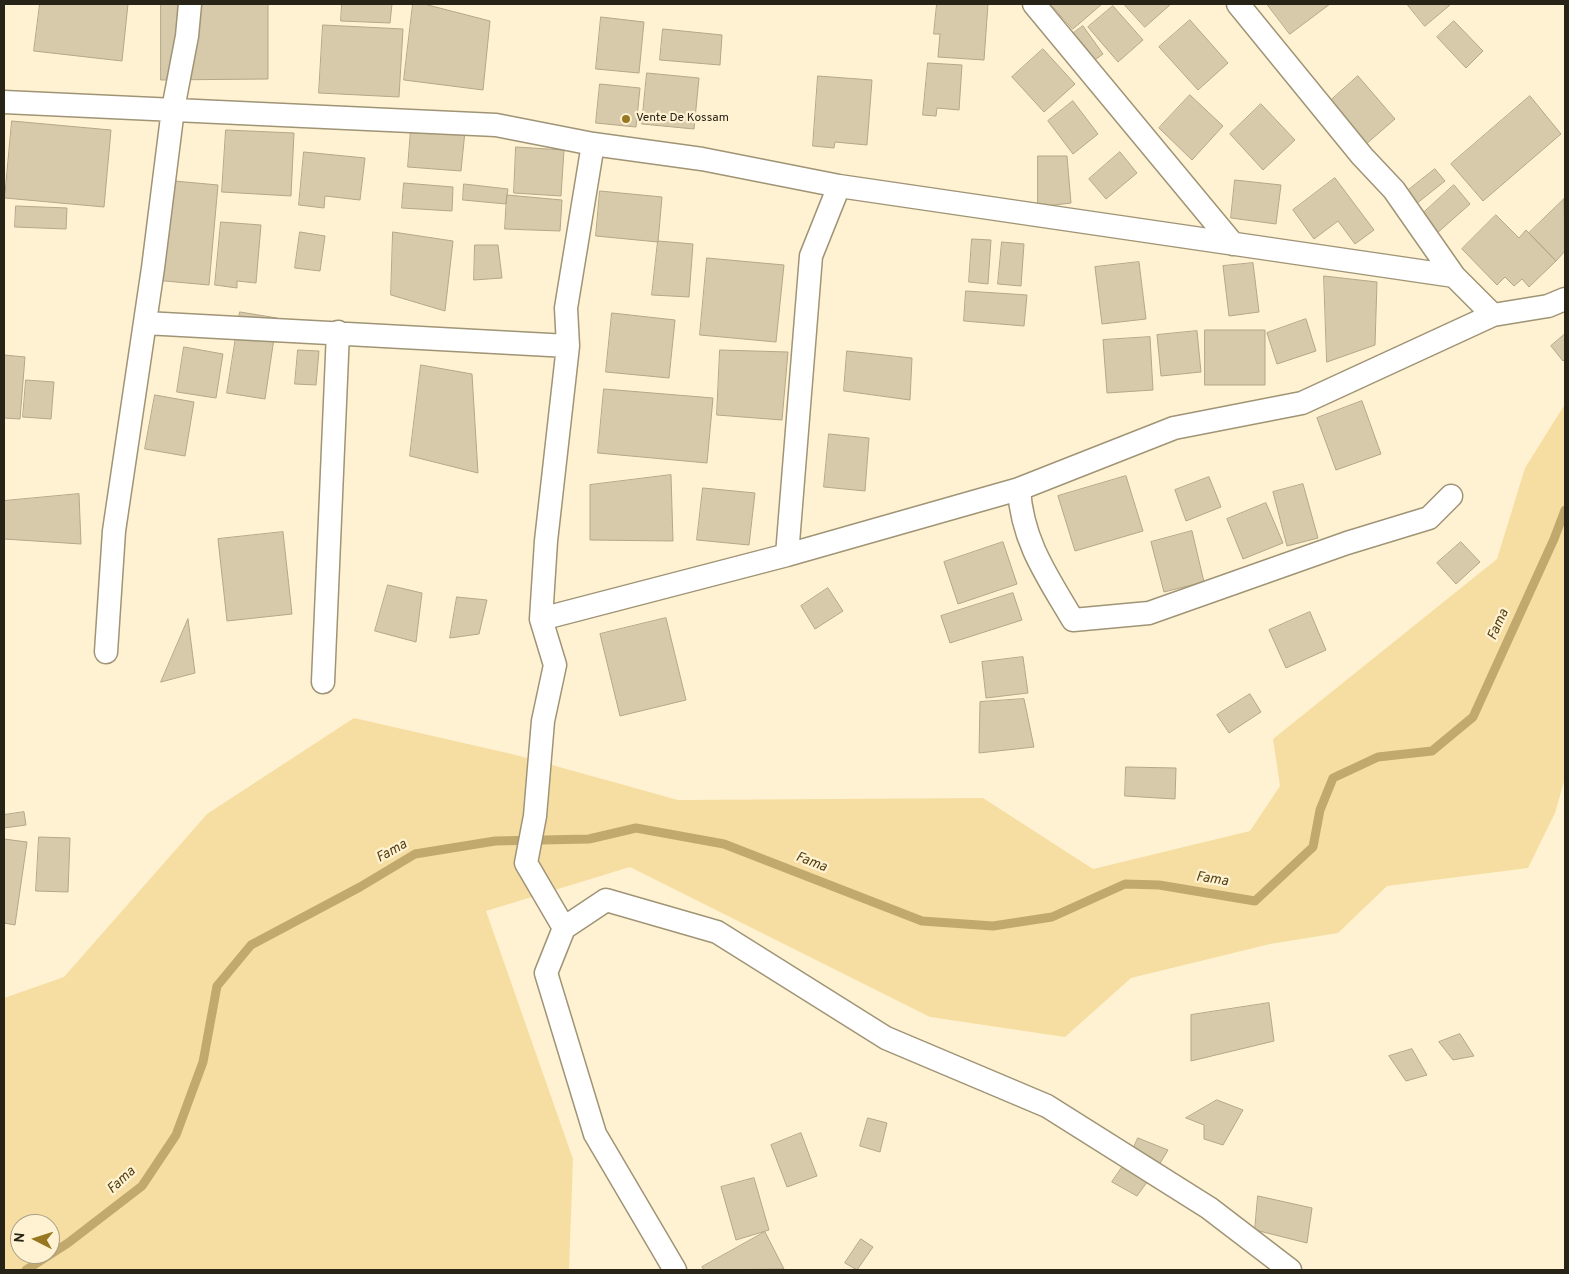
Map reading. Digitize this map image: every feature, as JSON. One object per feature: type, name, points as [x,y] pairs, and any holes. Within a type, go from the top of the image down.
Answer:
[{"type":"street","points":[[106,652],[114,532],[145,323],[173,109],[187,36],[190,4]]},
{"type":"street","points":[[1034,4],[1233,244]]},
{"type":"street","points":[[1238,4],[1362,156],[1394,190],[1454,276],[1493,315]]},
{"type":"street","points":[[4,102],[496,125],[593,144],[702,159],[839,186],[1454,276]]},
{"type":"street","points":[[564,928],[526,863],[535,816],[543,721],[555,665],[541,619],[546,541],[568,346],[566,308],[593,144]]},
{"type":"street","points":[[787,556],[812,256],[839,186]]},
{"type":"street","points":[[541,619],[787,556],[1019,489],[1174,428],[1302,403],[1339,388],[1389,361],[1493,315],[1548,306],[1565,299]]},
{"type":"street","points":[[145,323],[568,346]]},
{"type":"street","points":[[323,682],[338,332]]},
{"type":"street","points":[[1019,489],[1020,514],[1034,553],[1073,620],[1149,613],[1347,543],[1429,518],[1451,496]]},
{"type":"street","points":[[675,1270],[595,1134],[546,972],[564,928],[606,900],[641,912],[717,932],[886,1038],[1047,1106],[1208,1208],[1290,1270]]},
{"type":"shaded area","points":[[1565,404],[1565,778],[1555,813],[1528,868],[1387,886],[1338,933],[1270,944],[1131,978],[1065,1037],[930,1017],[630,867],[486,911],[573,1159],[569,1270],[4,1270],[4,998],[64,977],[207,814],[354,718],[516,755],[678,800],[983,798],[1093,869],[1250,831],[1280,786],[1273,739],[1497,559],[1525,468]]},
{"type":"building","points":[[40,4],[128,4],[122,61],[34,51]]},
{"type":"building","points":[[161,4],[268,4],[268,79],[161,80]]},
{"type":"building","points":[[342,4],[392,4],[390,23],[341,21]]},
{"type":"building","points":[[413,4],[424,4],[490,21],[483,90],[404,80]]},
{"type":"building","points":[[937,4],[988,4],[984,60],[938,57],[940,34],[934,34]]},
{"type":"building","points":[[1051,4],[1102,4],[1073,29]]},
{"type":"building","points":[[1124,4],[1171,4],[1145,27]]},
{"type":"building","points":[[1267,4],[1330,4],[1290,34]]},
{"type":"building","points":[[1407,4],[1448,4],[1450,5],[1425,26]]},
{"type":"building","points":[[1113,6],[1143,40],[1118,62],[1088,27]]},
{"type":"building","points":[[601,17],[644,22],[639,73],[596,69]]},
{"type":"building","points":[[1190,20],[1228,63],[1198,90],[1159,47]]},
{"type":"building","points":[[1454,21],[1483,51],[1466,68],[1437,37]]},
{"type":"building","points":[[323,25],[403,29],[399,97],[319,93]]},
{"type":"building","points":[[1083,26],[1103,54],[1088,65],[1068,37]]},
{"type":"building","points":[[663,29],[722,35],[720,65],[660,60]]},
{"type":"building","points":[[1043,49],[1075,84],[1044,112],[1012,77]]},
{"type":"building","points":[[928,63],[962,65],[959,110],[937,108],[936,116],[923,115]]},
{"type":"building","points":[[647,73],[699,78],[694,129],[642,124]]},
{"type":"building","points":[[818,76],[872,80],[867,145],[835,142],[834,148],[813,146]]},
{"type":"building","points":[[1358,76],[1395,119],[1365,145],[1328,103]]},
{"type":"building","points":[[600,84],[640,88],[636,127],[596,123]]},
{"type":"building","points":[[1190,95],[1223,126],[1192,160],[1159,128]]},
{"type":"building","points":[[1530,96],[1561,134],[1483,201],[1451,164]]},
{"type":"building","points":[[1073,101],[1098,134],[1073,154],[1048,121]]},
{"type":"building","points":[[1261,104],[1295,140],[1263,170],[1230,134]]},
{"type":"building","points":[[412,117],[466,121],[461,171],[408,167]]},
{"type":"building","points":[[12,121],[111,130],[104,207],[5,198]]},
{"type":"building","points":[[226,130],[294,133],[291,196],[222,192]]},
{"type":"building","points":[[516,147],[564,150],[561,196],[514,193]]},
{"type":"building","points":[[304,152],[365,158],[360,200],[325,196],[324,208],[299,205]]},
{"type":"building","points":[[1120,152],[1137,173],[1106,199],[1089,179]]},
{"type":"building","points":[[1038,156],[1067,156],[1071,203],[1038,207]]},
{"type":"building","points":[[1435,169],[1445,181],[1416,204],[1406,192]]},
{"type":"building","points":[[1335,178],[1374,230],[1355,244],[1338,221],[1314,239],[1293,210]]},
{"type":"building","points":[[153,179],[218,185],[209,285],[143,279]]},
{"type":"building","points":[[1235,180],[1281,185],[1276,224],[1231,218]]},
{"type":"building","points":[[404,183],[453,187],[452,211],[402,208]]},
{"type":"building","points":[[464,184],[508,189],[506,204],[463,200]]},
{"type":"building","points":[[1454,185],[1470,204],[1436,234],[1420,216]]},
{"type":"building","points":[[600,191],[662,197],[658,242],[596,236]]},
{"type":"building","points":[[507,195],[562,200],[560,231],[505,229]]},
{"type":"building","points":[[1564,199],[1565,251],[1556,261],[1529,233]]},
{"type":"building","points":[[16,206],[67,208],[66,229],[15,227]]},
{"type":"building","points":[[1496,215],[1519,238],[1526,230],[1556,261],[1529,287],[1522,279],[1514,286],[1505,277],[1497,285],[1462,249]]},
{"type":"building","points":[[221,222],[261,225],[256,283],[237,281],[237,288],[215,285]]},
{"type":"building","points":[[300,232],[325,236],[320,271],[295,268]]},
{"type":"building","points":[[393,232],[453,241],[445,311],[391,295]]},
{"type":"building","points":[[972,239],[991,240],[988,284],[969,282]]},
{"type":"building","points":[[658,241],[693,244],[689,297],[652,295]]},
{"type":"building","points":[[1002,242],[1024,244],[1021,286],[998,284]]},
{"type":"building","points":[[475,245],[498,245],[502,278],[474,280]]},
{"type":"building","points":[[707,258],[784,265],[776,342],[700,335]]},
{"type":"building","points":[[1139,262],[1146,319],[1102,324],[1095,267]]},
{"type":"building","points":[[1253,263],[1259,312],[1229,316],[1223,266]]},
{"type":"building","points":[[1324,276],[1377,282],[1375,345],[1327,362]]},
{"type":"building","points":[[966,291],[1027,295],[1024,326],[964,321]]},
{"type":"building","points":[[240,312],[277,318],[265,399],[227,393]]},
{"type":"building","points":[[612,313],[675,320],[669,378],[606,372]]},
{"type":"building","points":[[1306,319],[1316,351],[1277,364],[1267,333]]},
{"type":"building","points":[[1205,330],[1265,330],[1265,385],[1205,385]]},
{"type":"building","points":[[1197,331],[1201,372],[1161,376],[1157,335]]},
{"type":"building","points":[[1565,334],[1565,359],[1563,361],[1551,346]]},
{"type":"building","points":[[1150,337],[1153,390],[1107,393],[1103,340]]},
{"type":"building","points":[[184,347],[223,354],[216,398],[177,392]]},
{"type":"building","points":[[298,350],[319,351],[316,385],[295,384]]},
{"type":"building","points":[[720,350],[788,352],[782,420],[717,415]]},
{"type":"building","points":[[847,351],[912,358],[910,400],[844,391]]},
{"type":"building","points":[[4,355],[25,357],[20,419],[4,418]]},
{"type":"building","points":[[421,365],[472,374],[478,473],[410,456]]},
{"type":"building","points":[[26,380],[54,382],[51,419],[23,417]]},
{"type":"building","points":[[604,389],[713,398],[707,463],[598,453]]},
{"type":"building","points":[[155,395],[194,402],[185,456],[145,449]]},
{"type":"building","points":[[1362,401],[1381,454],[1336,470],[1317,418]]},
{"type":"building","points":[[829,434],[869,438],[865,491],[824,487]]},
{"type":"building","points":[[671,475],[673,541],[590,540],[590,485]]},
{"type":"building","points":[[1126,476],[1143,531],[1075,551],[1058,496]]},
{"type":"building","points":[[1209,477],[1221,507],[1186,521],[1175,490]]},
{"type":"building","points":[[1303,484],[1318,538],[1287,546],[1273,492]]},
{"type":"building","points":[[703,488],[755,493],[749,545],[697,540]]},
{"type":"building","points":[[79,494],[81,544],[4,539],[4,501]]},
{"type":"building","points":[[1266,503],[1283,543],[1243,559],[1227,519]]},
{"type":"building","points":[[1192,531],[1204,582],[1164,592],[1151,542]]},
{"type":"building","points":[[283,532],[292,614],[227,621],[218,539]]},
{"type":"building","points":[[1003,542],[1017,584],[958,604],[944,562]]},
{"type":"building","points":[[1461,542],[1480,562],[1456,584],[1437,563]]},
{"type":"building","points":[[388,585],[422,593],[416,642],[375,631]]},
{"type":"building","points":[[828,588],[843,611],[815,629],[801,606]]},
{"type":"building","points":[[1013,593],[1022,620],[950,643],[941,616]]},
{"type":"building","points":[[457,597],[487,600],[479,634],[450,638]]},
{"type":"building","points":[[1310,612],[1326,650],[1286,668],[1269,630]]},
{"type":"building","points":[[666,618],[686,700],[620,716],[600,634]]},
{"type":"building","points":[[188,619],[195,673],[161,682]]},
{"type":"building","points":[[1023,657],[1028,693],[986,698],[982,662]]},
{"type":"building","points":[[1250,694],[1261,712],[1229,733],[1217,715]]},
{"type":"building","points":[[1024,699],[1034,747],[979,753],[980,702]]},
{"type":"building","points":[[1126,767],[1176,768],[1175,799],[1125,796]]},
{"type":"building","points":[[24,812],[26,825],[4,828],[4,815]]},
{"type":"building","points":[[39,837],[70,838],[68,892],[36,891]]},
{"type":"building","points":[[4,839],[27,842],[15,925],[4,923]]},
{"type":"building","points":[[1269,1003],[1274,1041],[1191,1061],[1191,1015]]},
{"type":"building","points":[[1460,1034],[1474,1056],[1453,1060],[1439,1042]]},
{"type":"building","points":[[1412,1049],[1427,1075],[1406,1081],[1389,1056]]},
{"type":"building","points":[[1217,1100],[1243,1110],[1223,1145],[1204,1139],[1204,1125],[1186,1118]]},
{"type":"building","points":[[868,1118],[887,1123],[880,1152],[860,1146]]},
{"type":"building","points":[[801,1133],[817,1176],[787,1187],[771,1145]]},
{"type":"building","points":[[1138,1138],[1168,1150],[1156,1170],[1131,1154]]},
{"type":"building","points":[[1125,1163],[1150,1178],[1137,1196],[1112,1182]]},
{"type":"building","points":[[754,1178],[769,1230],[736,1240],[721,1187]]},
{"type":"building","points":[[1258,1196],[1312,1208],[1307,1243],[1255,1230]]},
{"type":"building","points":[[765,1232],[784,1269],[704,1270],[702,1267]]},
{"type":"building","points":[[861,1239],[873,1247],[857,1270],[845,1263]]},
{"type":"waterway","name":"Fama","points":[[26,1270],[68,1243],[142,1186],[176,1135],[203,1062],[217,986],[251,945],[360,887],[415,854],[495,841],[589,839],[636,828],[724,844],[922,921],[993,926],[1052,917],[1125,884],[1159,885],[1255,901],[1313,847],[1320,810],[1333,778],[1378,757],[1432,751],[1473,717],[1554,539],[1565,510]]},
{"type":"place","name":"Vente De Kossam","points":[[626,119]]}]
